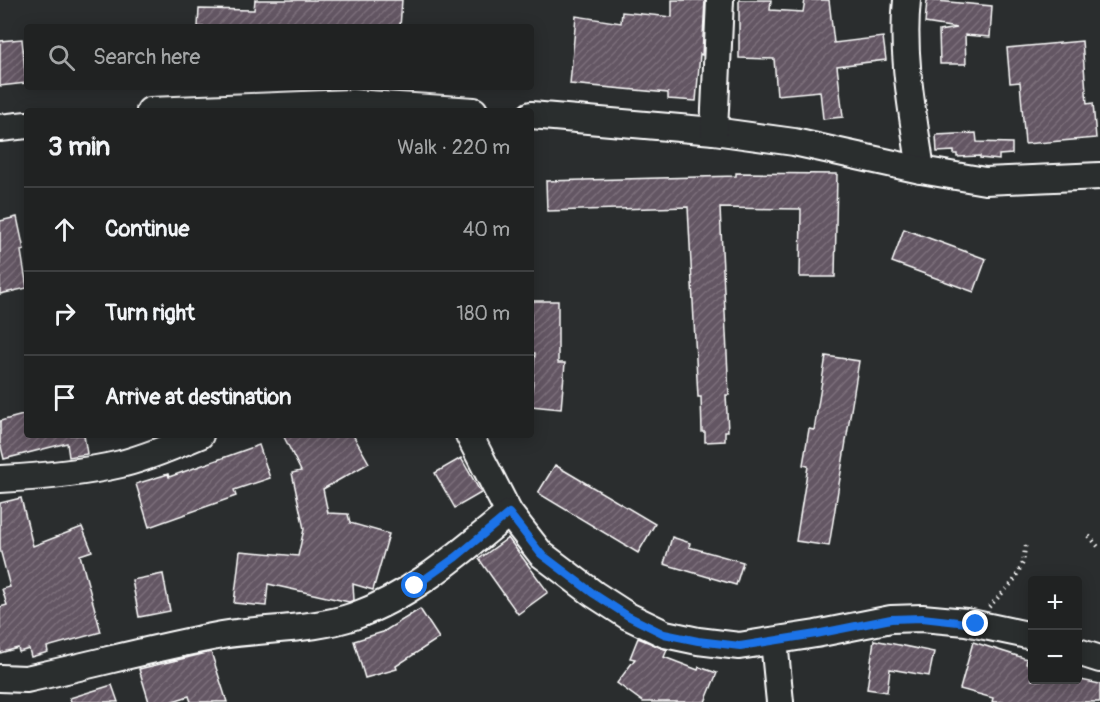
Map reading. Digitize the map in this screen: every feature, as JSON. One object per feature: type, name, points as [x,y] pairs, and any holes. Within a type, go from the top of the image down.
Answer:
[{"type":"street","points":[[714,131],[720,0]]},
{"type":"street","points":[[907,0],[904,23],[909,91],[921,170]]},
{"type":"street","points":[[280,108],[352,103],[428,108]]},
{"type":"street","points":[[534,115],[714,131],[794,142],[921,170],[985,181],[1100,176]]},
{"type":"street","points":[[0,128],[24,125]]},
{"type":"street","points":[[0,479],[121,464],[193,438]]},
{"type":"street","points":[[471,438],[509,513],[541,554],[594,594],[628,616],[664,634],[740,646],[891,619],[922,618],[976,624],[1028,635]]},
{"type":"street","points":[[0,678],[26,679],[223,635],[317,624],[352,616],[415,586],[456,557],[509,513]]},
{"type":"street","points":[[774,641],[780,702]]},
{"type":"street","points":[[1082,654],[1100,659]]},
{"type":"path","points":[[1089,536],[1100,549]]},
{"type":"path","points":[[976,624],[994,600],[1013,582],[1023,563],[1026,542]]},
{"type":"building","points":[[255,0],[402,0],[400,24],[198,24],[199,9],[254,10]]},
{"type":"building","points":[[672,0],[705,0],[702,55],[700,54],[696,101],[668,99],[668,93],[570,84],[576,16],[621,23],[622,12],[672,17]]},
{"type":"building","points":[[739,0],[771,0],[770,10],[803,12],[805,0],[829,0],[834,43],[883,37],[886,60],[837,66],[843,117],[823,119],[820,91],[777,95],[774,59],[739,58]]},
{"type":"building","points":[[927,0],[992,6],[990,37],[965,35],[966,64],[940,64],[939,31],[957,28],[925,23]]},
{"type":"building","points":[[22,39],[24,83],[0,86],[0,41]]},
{"type":"building","points":[[1082,41],[1087,104],[1093,103],[1096,138],[1025,144],[1020,82],[1010,83],[1007,48]]},
{"type":"building","points":[[976,133],[977,142],[1012,143],[1012,154],[999,155],[999,160],[980,158],[980,156],[957,157],[954,151],[937,152],[936,135]]},
{"type":"building","points":[[736,173],[837,174],[835,277],[800,277],[801,209],[720,208],[729,395],[726,395],[728,431],[725,431],[725,441],[705,442],[705,432],[702,432],[701,397],[698,397],[688,207],[547,211],[546,181],[736,176]]},
{"type":"building","points":[[17,217],[24,250],[21,251],[24,289],[0,294],[0,221]]},
{"type":"building","points":[[904,229],[986,259],[974,292],[892,262]]},
{"type":"building","points":[[534,301],[558,301],[558,363],[565,363],[561,409],[534,406]]},
{"type":"building","points":[[826,356],[859,361],[829,546],[796,541],[808,466],[803,465],[809,429],[814,430]]},
{"type":"building","points":[[24,415],[24,438],[84,438],[87,454],[69,457],[67,443],[4,459],[0,443],[0,421]]},
{"type":"building","points":[[284,438],[355,438],[369,463],[323,489],[328,513],[348,514],[350,523],[389,534],[373,590],[353,584],[354,600],[349,602],[268,584],[266,606],[234,603],[240,551],[298,556],[304,529],[292,473],[301,471]]},
{"type":"building","points":[[259,445],[270,478],[234,490],[236,496],[149,527],[136,484],[168,474],[169,477]]},
{"type":"building","points":[[461,458],[481,493],[455,508],[435,473]]},
{"type":"building","points":[[555,465],[655,524],[638,553],[538,493]]},
{"type":"building","points":[[21,498],[33,546],[82,527],[92,551],[80,555],[101,632],[47,647],[48,652],[31,657],[29,649],[19,652],[18,648],[0,653],[0,607],[7,605],[2,589],[10,587],[0,549],[0,503]]},
{"type":"building","points":[[672,537],[690,543],[689,547],[743,562],[736,585],[664,564]]},
{"type":"building","points":[[508,538],[548,592],[518,614],[479,559]]},
{"type":"building","points":[[163,574],[170,611],[139,617],[132,580]]},
{"type":"building","points":[[420,609],[439,638],[396,666],[397,669],[365,678],[354,641],[383,632]]},
{"type":"building","points":[[638,638],[667,650],[664,657],[698,670],[699,667],[717,673],[705,702],[643,702],[617,683],[635,659],[630,658]]},
{"type":"building","points":[[874,640],[934,652],[929,676],[890,669],[887,692],[867,689]]},
{"type":"building","points":[[973,642],[1027,659],[1028,684],[1082,684],[1082,680],[1100,684],[1100,702],[992,702],[993,698],[960,689]]},
{"type":"building","points":[[211,652],[227,702],[191,702],[189,696],[170,702],[149,702],[139,669]]},
{"type":"building","points":[[112,685],[118,702],[71,702],[70,698]]},
{"type":"route","points":[[415,586],[456,557],[509,513],[541,554],[594,594],[628,616],[664,634],[740,646],[891,619],[922,618],[976,624]]}]
